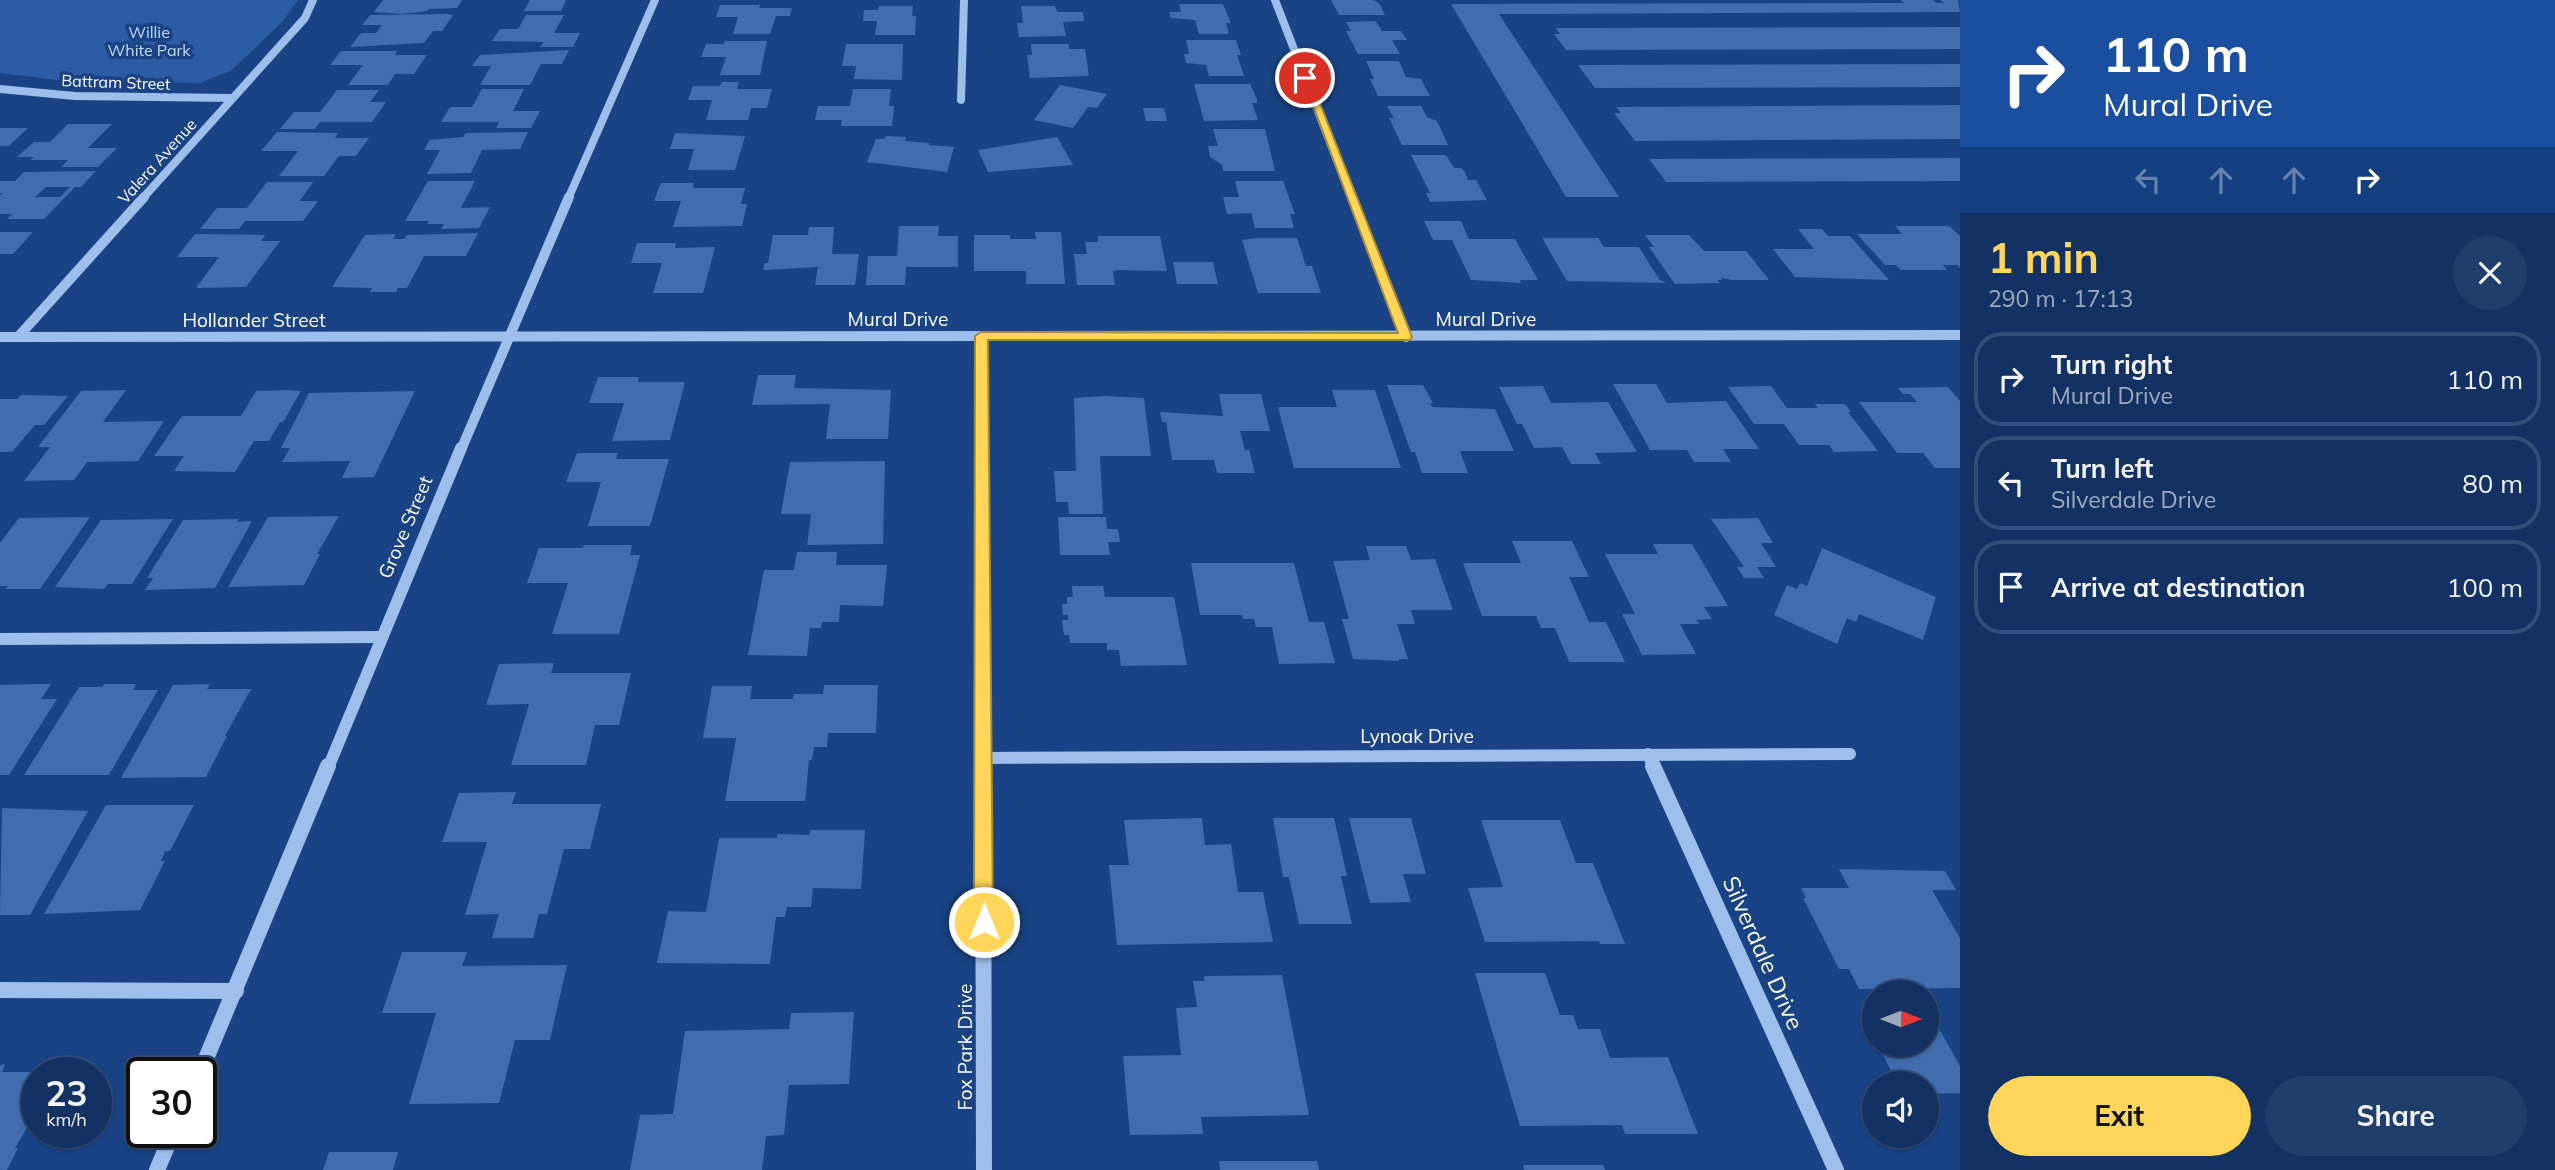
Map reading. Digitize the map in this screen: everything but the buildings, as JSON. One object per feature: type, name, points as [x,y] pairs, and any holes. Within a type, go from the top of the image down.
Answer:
[{"type":"street","name":"Valera Avenue","points":[[18,337],[305,18],[313,0]]},
{"type":"street","name":"Grove Street","points":[[207,1057],[507,339],[655,0]]},
{"type":"street","points":[[961,100],[964,0]]},
{"type":"street","points":[[1275,0],[1406,337]]},
{"type":"street","name":"Battram Street","points":[[0,89],[75,96],[232,98]]},
{"type":"street","name":"Mural Drive","points":[[507,339],[1960,335]]},
{"type":"street","name":"Fox Park Drive","points":[[981,336],[984,1170]]},
{"type":"street","name":"Hollander Street","points":[[0,337],[507,339]]},
{"type":"street","points":[[0,639],[382,637]]},
{"type":"street","name":"Silverdale Drive","points":[[1648,754],[1836,1170]]},
{"type":"street","name":"Lynoak Drive","points":[[983,758],[1850,754]]},
{"type":"street","points":[[0,990],[236,991]]},
{"type":"street","points":[[157,1170],[166,1148]]},
{"type":"green space","name":"Willie White Park","points":[[0,0],[298,0],[283,21],[232,70],[200,83],[56,80],[0,73]]},
{"type":"route","points":[[984,922],[981,336],[1406,337],[1305,78]]}]
